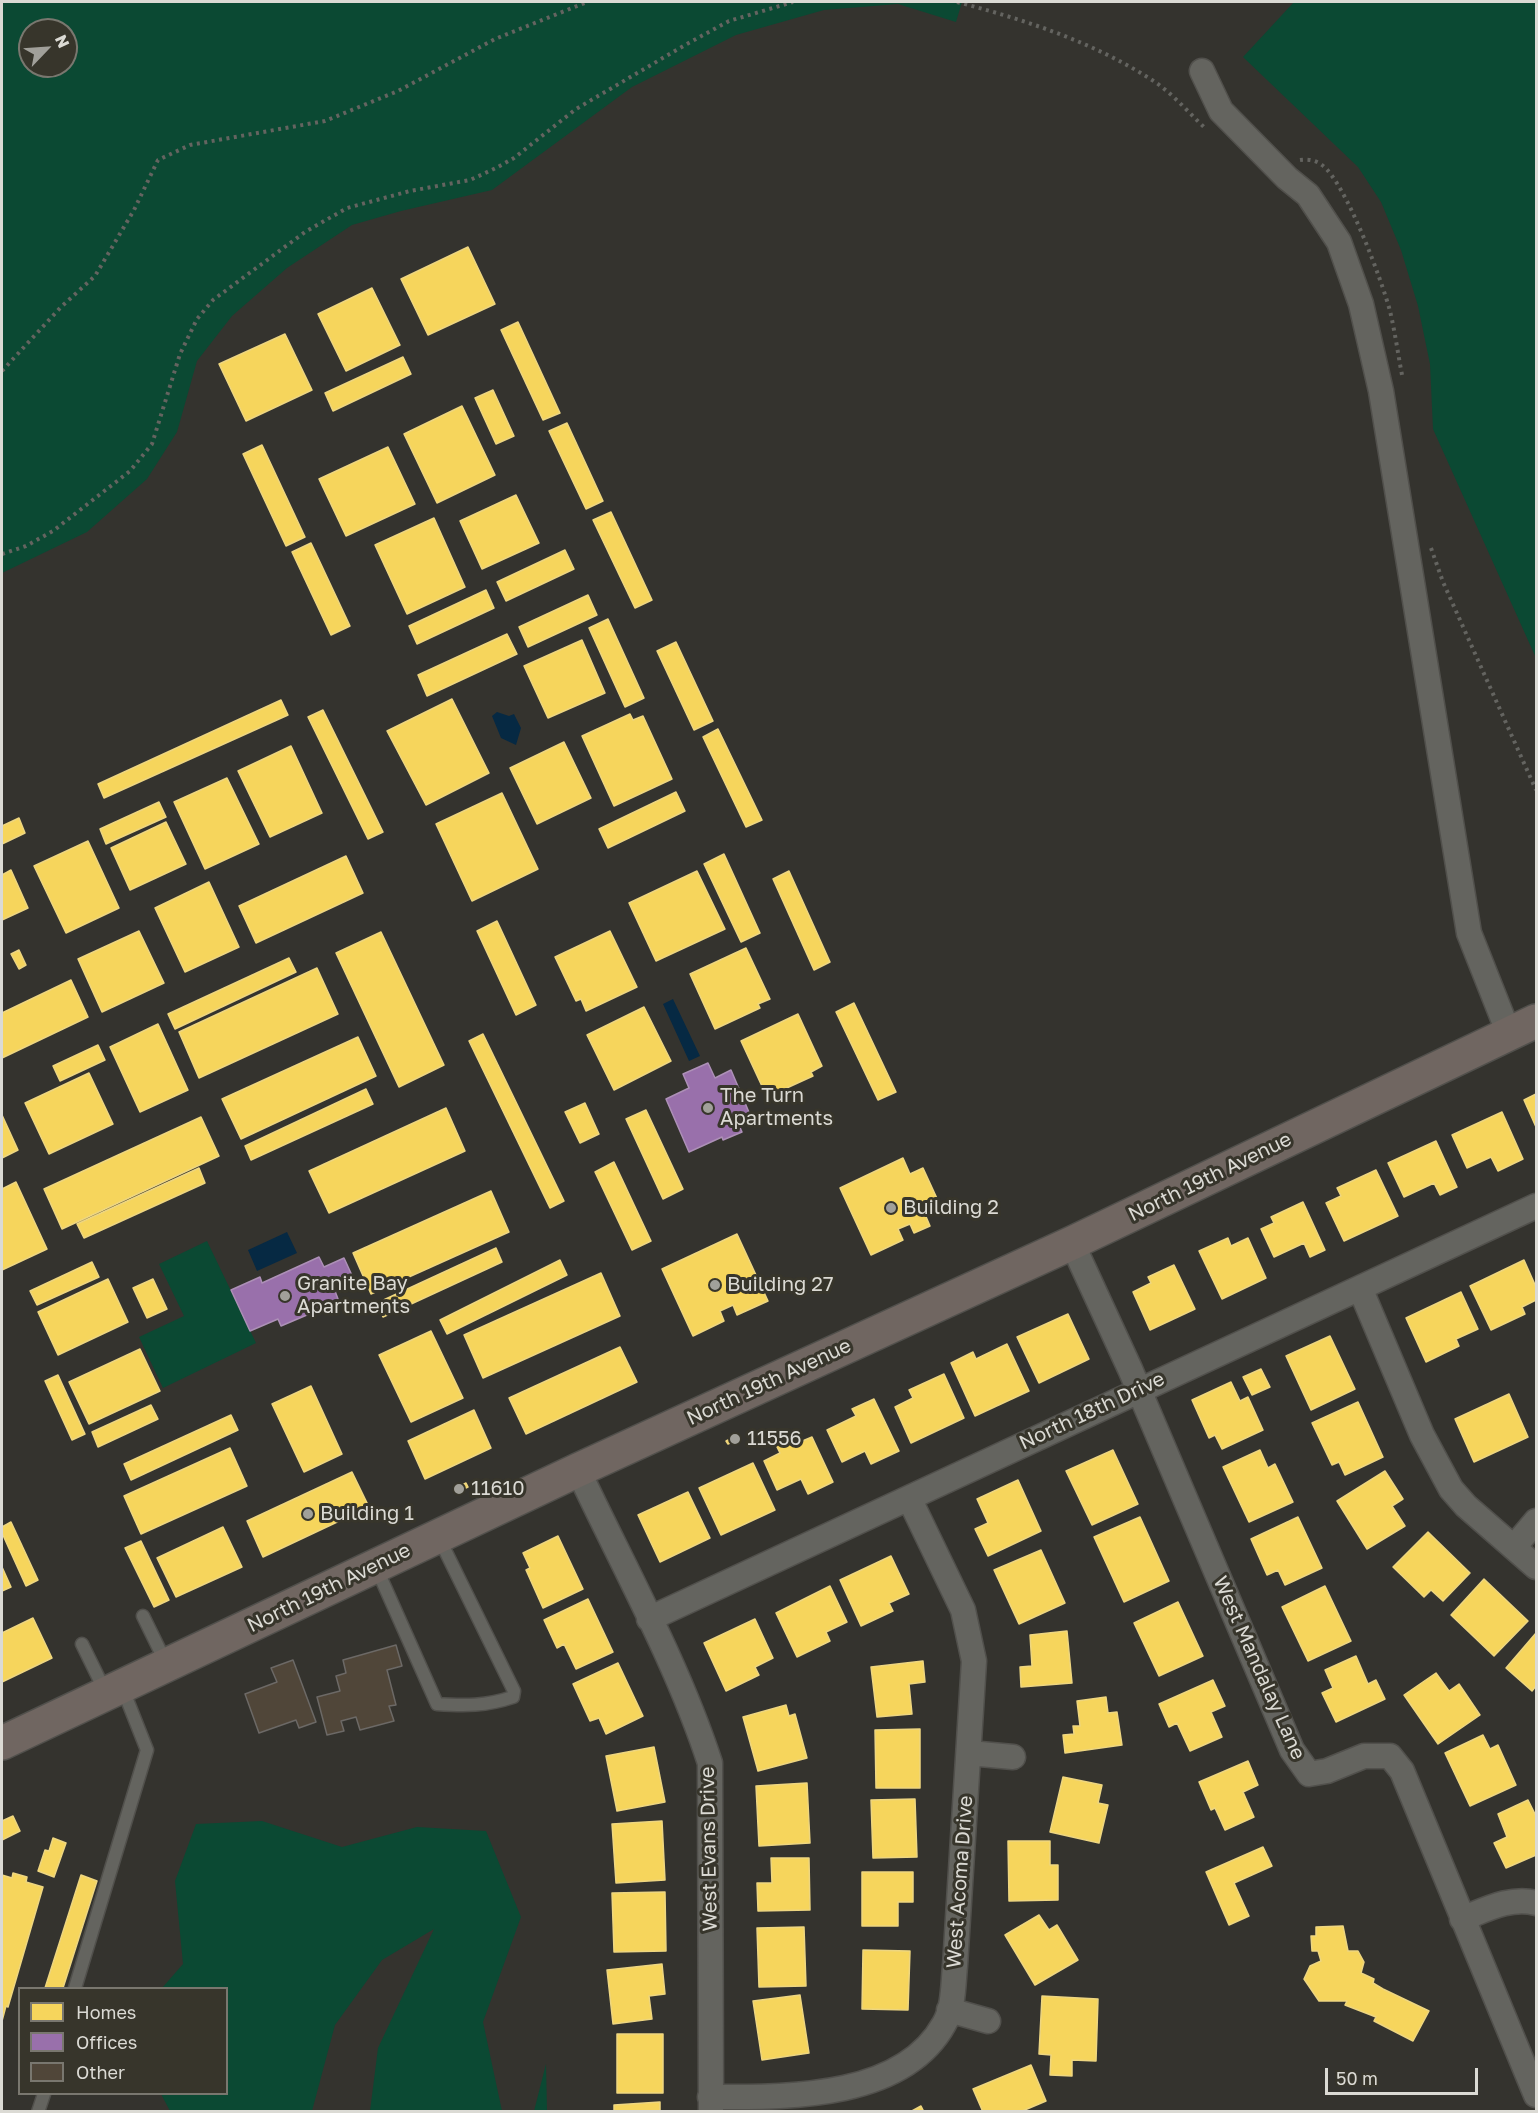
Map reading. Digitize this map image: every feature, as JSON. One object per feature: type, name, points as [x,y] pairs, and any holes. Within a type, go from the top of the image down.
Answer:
[{"type":"main road","name":"North 19th Avenue","points":[[2,1743],[578,1470],[1072,1243],[1523,1027]]},
{"type":"street","points":[[1202,71],[1221,111],[1308,195],[1339,242],[1361,304],[1382,391],[1469,933],[1487,985],[1523,1027]]},
{"type":"street","name":"North 18th Drive","points":[[649,1619],[1536,1206]]},
{"type":"street","name":"West Mandalay Lane","points":[[1072,1243],[1138,1390],[1292,1750],[1309,1774],[1327,1771],[1364,1756],[1390,1756],[1402,1771],[1536,2095]]},
{"type":"street","points":[[1360,1288],[1436,1466],[1466,1506],[1536,1567]]},
{"type":"street","name":"West Evans Drive","points":[[578,1470],[698,1726],[710,1763],[711,2104]]},
{"type":"street","name":"West Acoma Drive","points":[[711,2104],[835,2091],[892,2072],[921,2052],[945,2023],[955,1966],[974,1661],[963,1610],[909,1498]]},
{"type":"street","points":[[1514,1547],[1536,1521]]},
{"type":"street","points":[[969,1753],[1013,1757]]},
{"type":"street","points":[[1462,1919],[1503,1904],[1529,1901],[1536,1903]]},
{"type":"street","points":[[949,2010],[987,2021]]},
{"type":"lane","points":[[375,1566],[437,1704],[490,1705],[513,1697],[514,1691],[438,1536]]},
{"type":"lane","points":[[143,1616],[167,1666]]},
{"type":"lane","points":[[76,1987],[147,1750],[114,1691],[82,1644]]},
{"type":"lane","points":[[38,2112],[44,2095]]},
{"type":"path","points":[[2,371],[61,307],[95,276],[134,210],[158,160],[190,145],[292,129],[354,111],[398,91],[495,39],[587,2]]},
{"type":"path","points":[[2,554],[26,546],[53,531],[130,471],[152,444],[180,354],[197,319],[213,300],[305,232],[347,208],[410,191],[470,180],[487,172],[514,158],[576,109],[685,45],[729,21],[793,2]]},
{"type":"path","points":[[957,2],[1027,20],[1120,62],[1157,84],[1214,138]]},
{"type":"path","points":[[1280,170],[1306,159],[1322,164],[1336,183],[1377,269],[1389,310],[1403,379]]},
{"type":"path","points":[[1429,538],[1443,582],[1536,790]]},
{"type":"green space","points":[[2,2],[962,2],[956,22],[898,4],[824,10],[736,35],[632,87],[492,190],[352,225],[287,268],[232,316],[197,361],[177,432],[147,479],[87,532],[2,573]]},
{"type":"green space","points":[[1294,2],[1536,2],[1536,658],[1433,429],[1430,364],[1418,306],[1401,250],[1381,202],[1358,167],[1243,57]]},
{"type":"green space","points":[[207,1241],[256,1343],[163,1388],[139,1337],[184,1316],[159,1264]]},
{"type":"green space","points":[[262,1821],[342,1847],[417,1827],[486,1831],[521,1917],[483,2022],[502,2111],[370,2111],[378,2048],[434,1929],[382,1960],[335,2025],[312,2111],[170,2111],[162,2095],[228,2095],[228,1987],[163,1987],[183,1964],[175,1881],[196,1824]]},
{"type":"green space","points":[[546,2064],[547,2111],[534,2111]]},
{"type":"water","points":[[497,712],[509,716],[514,714],[521,728],[516,745],[501,738],[492,716]]},
{"type":"water","points":[[673,999],[700,1056],[689,1061],[663,1004]]},
{"type":"water","points":[[287,1232],[297,1253],[257,1271],[248,1250]]},
{"type":"building: Homes","points":[[468,247],[495,304],[428,335],[401,279]]},
{"type":"building: Homes","points":[[372,288],[400,345],[346,371],[318,314]]},
{"type":"building: Homes","points":[[518,322],[560,413],[543,420],[501,330]]},
{"type":"building: Homes","points":[[285,334],[312,390],[246,421],[219,364]]},
{"type":"building: Homes","points":[[403,357],[411,374],[333,411],[325,393]]},
{"type":"building: Homes","points":[[493,390],[514,436],[496,444],[475,398]]},
{"type":"building: Homes","points":[[462,406],[495,475],[437,503],[404,434]]},
{"type":"building: Homes","points":[[567,423],[603,501],[586,509],[549,431]]},
{"type":"building: Homes","points":[[262,445],[305,537],[286,546],[243,454]]},
{"type":"building: Homes","points":[[388,447],[415,504],[346,536],[319,479]]},
{"type":"building: Homes","points":[[516,495],[539,543],[482,569],[460,521]]},
{"type":"building: Homes","points":[[611,512],[652,600],[635,608],[593,520]]},
{"type":"building: Homes","points":[[434,518],[465,587],[407,614],[375,545]]},
{"type":"building: Homes","points":[[311,543],[350,626],[331,635],[292,552]]},
{"type":"building: Homes","points":[[565,550],[574,569],[506,601],[497,582]]},
{"type":"building: Homes","points":[[486,590],[494,608],[417,644],[409,626]]},
{"type":"building: Homes","points":[[588,595],[597,615],[528,647],[519,627]]},
{"type":"building: Homes","points":[[608,619],[644,698],[625,707],[589,628]]},
{"type":"building: Homes","points":[[507,634],[517,654],[427,696],[418,675]]},
{"type":"building: Homes","points":[[582,640],[605,693],[548,718],[524,666]]},
{"type":"building: Homes","points":[[676,642],[713,721],[694,730],[657,651]]},
{"type":"building: Homes","points":[[452,699],[489,773],[426,805],[387,731]]},
{"type":"building: Homes","points":[[281,700],[288,715],[104,798],[98,784]]},
{"type":"building: Homes","points":[[323,710],[383,832],[368,839],[308,717]]},
{"type":"building: Homes","points":[[630,714],[633,720],[643,716],[672,779],[614,806],[582,736]]},
{"type":"building: Homes","points":[[718,729],[762,820],[746,827],[703,737]]},
{"type":"building: Homes","points":[[564,742],[591,798],[537,824],[510,768]]},
{"type":"building: Homes","points":[[291,746],[322,813],[270,837],[238,771]]},
{"type":"building: Homes","points":[[227,778],[259,844],[205,869],[174,802]]},
{"type":"building: Homes","points":[[676,792],[685,811],[608,848],[599,829]]},
{"type":"building: Homes","points":[[502,793],[538,869],[472,901],[436,824]]},
{"type":"building: Homes","points":[[159,802],[166,817],[106,844],[100,829]]},
{"type":"building: Homes","points":[[19,818],[25,833],[2,844],[2,826]]},
{"type":"building: Homes","points":[[166,822],[186,864],[130,890],[111,848]]},
{"type":"building: Homes","points":[[88,841],[119,908],[66,933],[34,866]]},
{"type":"building: Homes","points":[[724,854],[760,933],[741,942],[704,864]]},
{"type":"building: Homes","points":[[346,856],[363,893],[256,943],[239,906]]},
{"type":"building: Homes","points":[[11,870],[28,908],[2,920],[2,875]]},
{"type":"building: Homes","points":[[697,871],[725,929],[656,961],[629,903]]},
{"type":"building: Homes","points":[[789,871],[830,962],[814,970],[773,879]]},
{"type":"building: Homes","points":[[209,882],[239,947],[185,972],[155,908]]},
{"type":"building: Homes","points":[[497,921],[536,1005],[516,1015],[477,931]]},
{"type":"building: Homes","points":[[139,931],[164,983],[102,1012],[78,959]]},
{"type":"building: Homes","points":[[610,931],[637,987],[586,1011],[581,999],[576,1001],[555,957]]},
{"type":"building: Homes","points":[[381,932],[444,1065],[399,1087],[336,953]]},
{"type":"building: Homes","points":[[746,948],[770,999],[758,1004],[760,1008],[715,1029],[690,974]]},
{"type":"building: Homes","points":[[19,950],[26,965],[19,969],[11,954]]},
{"type":"building: Homes","points":[[289,958],[296,972],[175,1029],[168,1014]]},
{"type":"building: Homes","points":[[317,968],[338,1014],[199,1078],[179,1032]]},
{"type":"building: Homes","points":[[71,980],[88,1017],[2,1058],[2,1013]]},
{"type":"building: Homes","points":[[854,1003],[896,1092],[878,1100],[836,1012]]},
{"type":"building: Homes","points":[[644,1007],[671,1061],[614,1090],[587,1035]]},
{"type":"building: Homes","points":[[798,1014],[822,1066],[811,1072],[813,1076],[767,1097],[741,1041]]},
{"type":"building: Homes","points":[[158,1024],[188,1090],[140,1112],[110,1047]]},
{"type":"building: Homes","points":[[483,1034],[564,1201],[550,1208],[469,1041]]},
{"type":"building: Homes","points":[[358,1037],[376,1076],[241,1139],[222,1099]]},
{"type":"building: Homes","points":[[98,1045],[105,1060],[60,1081],[53,1066]]},
{"type":"building: Homes","points":[[89,1073],[113,1124],[49,1154],[25,1103]]},
{"type":"building: Homes","points":[[366,1089],[373,1104],[251,1160],[245,1146]]},
{"type":"building: Homes","points":[[1536,1094],[1536,1127],[1524,1100]]},
{"type":"building: Homes","points":[[585,1103],[599,1134],[580,1143],[565,1112]]},
{"type":"building: Homes","points":[[446,1108],[465,1151],[329,1213],[309,1171]]},
{"type":"building: Homes","points":[[646,1110],[683,1189],[663,1199],[626,1119]]},
{"type":"building: Homes","points":[[1502,1112],[1523,1159],[1498,1171],[1491,1157],[1467,1168],[1452,1135]]},
{"type":"building: Homes","points":[[2,1115],[18,1150],[2,1158]]},
{"type":"building: Homes","points":[[201,1117],[219,1156],[62,1229],[44,1189]]},
{"type":"building: Homes","points":[[1436,1141],[1457,1187],[1440,1195],[1434,1183],[1404,1197],[1388,1163]]},
{"type":"building: Homes","name":"Building 2","points":[[903,1158],[910,1174],[923,1168],[940,1205],[924,1212],[930,1226],[914,1233],[910,1224],[898,1229],[903,1240],[871,1255],[840,1188]]},
{"type":"building: Homes","points":[[614,1162],[651,1241],[632,1250],[595,1172]]},
{"type":"building: Homes","points":[[199,1168],[205,1183],[84,1238],[77,1224]]},
{"type":"building: Homes","points":[[1376,1170],[1398,1216],[1344,1241],[1326,1203],[1341,1196],[1337,1188]]},
{"type":"building: Homes","points":[[16,1182],[47,1249],[2,1270],[2,1189]]},
{"type":"building: Homes","points":[[491,1191],[509,1232],[371,1294],[353,1253]]},
{"type":"building: Homes","points":[[1303,1202],[1325,1250],[1310,1257],[1304,1243],[1274,1257],[1261,1229],[1274,1223],[1271,1217]]},
{"type":"building: Homes","name":"Building 27","points":[[737,1234],[768,1301],[737,1315],[733,1305],[720,1311],[724,1321],[693,1336],[662,1269]]},
{"type":"building: Homes","points":[[1228,1238],[1231,1246],[1248,1238],[1266,1278],[1222,1299],[1199,1251]]},
{"type":"building: Homes","points":[[496,1248],[502,1262],[383,1317],[377,1303]]},
{"type":"building: Homes","points":[[560,1260],[567,1275],[447,1334],[440,1320]]},
{"type":"building: Homes","points":[[1524,1260],[1536,1287],[1536,1300],[1522,1307],[1525,1314],[1491,1330],[1470,1286]]},
{"type":"building: Homes","points":[[92,1262],[99,1277],[37,1305],[30,1291]]},
{"type":"building: Homes","points":[[1174,1265],[1195,1309],[1150,1330],[1133,1292],[1151,1283],[1148,1277]]},
{"type":"building: Homes","points":[[601,1273],[620,1316],[483,1378],[464,1335]]},
{"type":"building: Homes","points":[[108,1279],[128,1322],[58,1355],[38,1312]]},
{"type":"building: Homes","points":[[153,1279],[167,1309],[147,1318],[133,1288]]},
{"type":"building: Homes","points":[[1461,1292],[1478,1329],[1456,1339],[1459,1346],[1426,1362],[1406,1318]]},
{"type":"building: Homes","points":[[1068,1314],[1089,1359],[1039,1383],[1017,1337]]},
{"type":"building: Homes","points":[[431,1331],[463,1398],[411,1422],[379,1355]]},
{"type":"building: Homes","points":[[1330,1336],[1355,1389],[1311,1410],[1286,1356]]},
{"type":"building: Homes","points":[[1007,1344],[1029,1391],[975,1416],[951,1363],[973,1352],[976,1359]]},
{"type":"building: Homes","points":[[620,1347],[637,1382],[526,1434],[509,1398]]},
{"type":"building: Homes","points":[[140,1349],[160,1391],[89,1424],[69,1382]]},
{"type":"building: Homes","points":[[1261,1369],[1270,1387],[1252,1395],[1243,1377]]},
{"type":"building: Homes","points":[[944,1374],[964,1418],[911,1443],[895,1407],[913,1398],[909,1390]]},
{"type":"building: Homes","points":[[58,1375],[85,1434],[72,1440],[45,1381]]},
{"type":"building: Homes","points":[[1231,1382],[1240,1401],[1248,1397],[1263,1430],[1222,1449],[1215,1435],[1209,1438],[1192,1400]]},
{"type":"building: Homes","points":[[311,1386],[342,1454],[304,1472],[272,1404]]},
{"type":"building: Homes","points":[[1509,1394],[1528,1437],[1474,1462],[1455,1419]]},
{"type":"building: Homes","points":[[874,1399],[899,1451],[871,1464],[865,1451],[842,1462],[827,1430],[856,1416],[852,1409]]},
{"type":"building: Homes","points":[[1358,1402],[1383,1457],[1345,1475],[1339,1462],[1332,1465],[1312,1423]]},
{"type":"building: Homes","points":[[151,1405],[158,1419],[98,1447],[92,1432]]},
{"type":"building: Homes","points":[[474,1410],[491,1448],[425,1479],[408,1441]]},
{"type":"building: Homes","points":[[231,1415],[238,1430],[131,1480],[124,1464]]},
{"type":"building: Homes","points":[[797,1435],[800,1442],[812,1437],[833,1482],[808,1494],[801,1479],[777,1490],[764,1461],[780,1453],[776,1445]]},
{"type":"building: Homes","points":[[737,1436],[739,1439],[728,1444],[726,1441]]},
{"type":"building: Homes","points":[[230,1448],[247,1486],[141,1534],[124,1496]]},
{"type":"building: Homes","points":[[1113,1450],[1138,1504],[1092,1525],[1066,1471]]},
{"type":"building: Homes","points":[[1260,1450],[1268,1468],[1275,1464],[1293,1502],[1249,1522],[1223,1467]]},
{"type":"building: Homes","points":[[753,1463],[775,1510],[721,1535],[699,1488]]},
{"type":"building: Homes","points":[[1385,1471],[1403,1499],[1392,1506],[1405,1526],[1367,1549],[1337,1501]]},
{"type":"building: Homes","name":"Building 1","points":[[352,1472],[369,1507],[263,1557],[247,1521]]},
{"type":"building: Homes","points":[[1018,1480],[1041,1531],[988,1556],[975,1529],[988,1523],[977,1499]]},
{"type":"building: Homes","points":[[466,1483],[468,1487],[457,1492],[455,1489]]},
{"type":"building: Homes","points":[[688,1492],[710,1538],[660,1562],[638,1515]]},
{"type":"building: Homes","points":[[1140,1517],[1169,1581],[1124,1602],[1094,1537]]},
{"type":"building: Homes","points":[[1298,1517],[1322,1568],[1285,1585],[1278,1570],[1267,1575],[1251,1539]]},
{"type":"building: Homes","points":[[11,1522],[38,1580],[26,1586],[2,1533],[2,1527]]},
{"type":"building: Homes","points":[[223,1527],[242,1567],[176,1597],[157,1558]]},
{"type":"building: Homes","points":[[1428,1532],[1470,1573],[1443,1601],[1431,1590],[1424,1597],[1393,1567]]},
{"type":"building: Homes","points":[[558,1536],[583,1589],[543,1608],[526,1570],[530,1568],[523,1553]]},
{"type":"building: Homes","points":[[141,1541],[169,1600],[154,1607],[125,1548]]},
{"type":"building: Homes","points":[[1041,1550],[1065,1603],[1019,1624],[994,1570]]},
{"type":"building: Homes","points":[[891,1556],[909,1594],[889,1603],[893,1611],[861,1626],[840,1580]]},
{"type":"building: Homes","points":[[2,1567],[11,1587],[2,1591]]},
{"type":"building: Homes","points":[[1484,1579],[1528,1621],[1494,1656],[1451,1615]]},
{"type":"building: Homes","points":[[830,1586],[847,1622],[826,1632],[830,1641],[797,1657],[776,1613]]},
{"type":"building: Homes","points":[[1325,1586],[1351,1641],[1308,1661],[1282,1607]]},
{"type":"building: Homes","points":[[588,1599],[613,1652],[576,1669],[564,1644],[557,1648],[544,1620]]},
{"type":"building: Homes","points":[[1178,1602],[1203,1656],[1159,1676],[1134,1623]]},
{"type":"building: Homes","points":[[33,1618],[52,1658],[2,1682],[2,1633]]},
{"type":"building: Homes","points":[[755,1619],[773,1658],[755,1667],[759,1675],[726,1691],[704,1643]]},
{"type":"building: Homes","points":[[1067,1631],[1072,1683],[1021,1687],[1020,1667],[1032,1666],[1030,1635]]},
{"type":"building: Homes","points":[[1536,1633],[1536,1686],[1532,1691],[1506,1668]]},
{"type":"building: Homes","points":[[1356,1656],[1368,1684],[1376,1680],[1385,1699],[1336,1722],[1322,1693],[1333,1688],[1325,1670]]},
{"type":"building: Homes","points":[[923,1661],[925,1682],[909,1684],[912,1714],[877,1717],[871,1667]]},
{"type":"building: Homes","points":[[618,1663],[643,1716],[606,1734],[599,1718],[590,1721],[573,1684]]},
{"type":"building: Homes","points":[[1436,1673],[1449,1691],[1459,1684],[1480,1715],[1438,1744],[1404,1695]]},
{"type":"building: Homes","points":[[1213,1680],[1225,1706],[1211,1712],[1222,1737],[1190,1751],[1177,1723],[1169,1727],[1159,1704]]},
{"type":"building: Homes","points":[[1106,1697],[1108,1713],[1117,1712],[1122,1745],[1065,1753],[1063,1735],[1074,1734],[1073,1726],[1080,1726],[1077,1701]]},
{"type":"building: Homes","points":[[786,1705],[789,1716],[795,1714],[807,1758],[758,1771],[743,1717]]},
{"type":"building: Homes","points":[[920,1729],[920,1788],[876,1788],[875,1730]]},
{"type":"building: Homes","points":[[1483,1735],[1490,1749],[1498,1745],[1516,1785],[1470,1806],[1445,1753]]},
{"type":"building: Homes","points":[[654,1747],[665,1802],[617,1811],[606,1756]]},
{"type":"building: Homes","points":[[1248,1761],[1258,1785],[1243,1792],[1254,1817],[1225,1830],[1215,1808],[1211,1810],[1199,1782]]},
{"type":"building: Homes","points":[[1063,1777],[1102,1785],[1098,1803],[1108,1805],[1099,1843],[1050,1832]]},
{"type":"building: Homes","points":[[807,1783],[810,1843],[759,1846],[756,1786]]},
{"type":"building: Homes","points":[[915,1799],[917,1857],[873,1858],[871,1800]]},
{"type":"building: Homes","points":[[1528,1800],[1536,1816],[1536,1855],[1506,1868],[1494,1843],[1507,1837],[1498,1814]]},
{"type":"building: Homes","points":[[13,1816],[20,1831],[2,1840],[2,1821]]},
{"type":"building: Homes","points":[[662,1821],[665,1880],[616,1883],[612,1824]]},
{"type":"building: Homes","points":[[53,1838],[66,1843],[54,1877],[38,1871],[45,1850],[49,1851]]},
{"type":"building: Homes","points":[[1008,1841],[1050,1841],[1050,1865],[1058,1865],[1058,1900],[1009,1901]]},
{"type":"building: Homes","points":[[1263,1847],[1272,1866],[1234,1883],[1249,1916],[1229,1925],[1206,1872]]},
{"type":"building: Homes","points":[[771,1858],[809,1858],[810,1910],[758,1911],[757,1883],[772,1883]]},
{"type":"building: Homes","points":[[862,1872],[913,1872],[913,1902],[898,1902],[898,1926],[862,1926]]},
{"type":"building: Homes","points":[[13,1873],[27,1877],[26,1882],[43,1887],[2,2021],[2,1875],[12,1878]]},
{"type":"building: Homes","points":[[81,1875],[97,1881],[63,1987],[45,1987]]},
{"type":"building: Homes","points":[[665,1892],[666,1951],[614,1952],[612,1893]]},
{"type":"building: Homes","points":[[1039,1915],[1049,1930],[1057,1925],[1078,1960],[1035,1985],[1005,1935]]},
{"type":"building: Homes","points":[[1343,1926],[1348,1951],[1358,1951],[1364,1962],[1361,1973],[1374,1979],[1373,1983],[1383,1989],[1429,2011],[1413,2041],[1374,2021],[1376,2017],[1345,2005],[1347,2001],[1319,2001],[1304,1979],[1310,1966],[1321,1961],[1318,1951],[1312,1951],[1311,1936],[1316,1936],[1316,1927]]},
{"type":"building: Homes","points":[[804,1927],[806,1986],[759,1987],[757,1928]]},
{"type":"building: Homes","points":[[863,1950],[910,1951],[908,2010],[862,2009]]},
{"type":"building: Homes","points":[[662,1964],[665,1994],[649,1996],[652,2019],[613,2024],[607,1970]]},
{"type":"building: Homes","points":[[800,1995],[809,2053],[762,2060],[753,2001]]},
{"type":"building: Homes","points":[[1042,1996],[1098,1999],[1096,2061],[1072,2060],[1072,2076],[1050,2075],[1051,2055],[1039,2054]]},
{"type":"building: Homes","points":[[617,2034],[663,2034],[663,2093],[617,2093]]},
{"type":"building: Homes","points":[[1031,2065],[1046,2101],[1020,2112],[983,2112],[973,2089]]},
{"type":"building: Homes","points":[[660,2102],[660,2112],[614,2112],[614,2105]]},
{"type":"building: Homes","points":[[921,2106],[924,2112],[910,2112]]},
{"type":"building: Offices","name":"The Turn Apartments","points":[[708,1063],[715,1078],[731,1070],[751,1117],[738,1123],[742,1132],[723,1140],[722,1137],[689,1152],[666,1099],[689,1088],[683,1074]]},
{"type":"building: Offices","name":"Granite Bay Apartments","points":[[319,1257],[324,1267],[344,1258],[355,1282],[335,1291],[338,1299],[328,1306],[281,1326],[278,1319],[250,1331],[231,1290],[260,1277],[262,1283]]},
{"type":"building: Other","points":[[396,1645],[402,1666],[387,1670],[396,1705],[389,1706],[394,1721],[360,1730],[356,1717],[341,1721],[344,1731],[327,1735],[317,1697],[340,1691],[336,1676],[346,1673],[343,1660]]},
{"type":"building: Other","points":[[293,1660],[316,1722],[299,1728],[296,1720],[259,1733],[245,1694],[277,1682],[271,1668]]},
{"type":"place","name":"The Turn Apartments","points":[[708,1108]]},
{"type":"place","name":"Building 2","points":[[891,1208]]},
{"type":"place","name":"Building 27","points":[[715,1285]]},
{"type":"place","name":"Granite Bay Apartments","points":[[285,1296]]},
{"type":"place","name":"11556","points":[[735,1439]]},
{"type":"place","name":"11610","points":[[459,1489]]},
{"type":"place","name":"Building 1","points":[[308,1514]]}]
